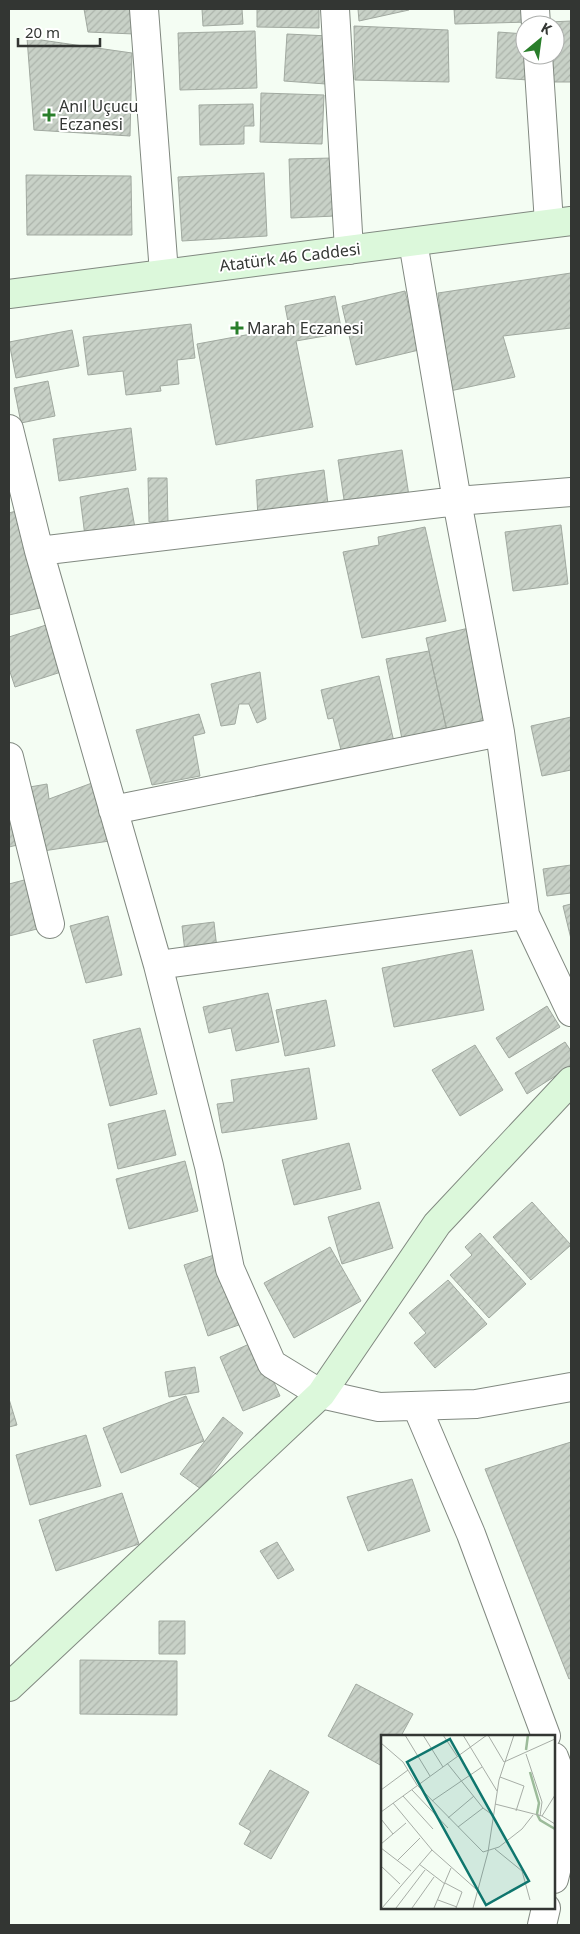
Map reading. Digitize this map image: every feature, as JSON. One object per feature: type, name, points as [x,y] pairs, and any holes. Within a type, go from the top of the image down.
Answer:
[{"type":"street","points":[[144,9],[164,273]]},
{"type":"street","points":[[335,9],[349,250]]},
{"type":"street","points":[[539,65],[560,222]]},
{"type":"street","name":"Atatürk 46 Caddesi","points":[[9,294],[560,222]]},
{"type":"street","points":[[413,242],[457,501],[500,732],[525,915],[571,1012]]},
{"type":"street","points":[[9,429],[39,551],[158,965],[209,1166],[230,1269],[272,1364],[321,1394],[379,1407],[476,1404],[571,1387]]},
{"type":"street","points":[[39,551],[457,501],[571,492]]},
{"type":"street","points":[[113,810],[500,732]]},
{"type":"street","points":[[9,757],[50,924]]},
{"type":"street","points":[[158,965],[525,915]]},
{"type":"street","points":[[9,1687],[321,1394],[437,1224],[571,1081]]},
{"type":"street","points":[[417,1407],[471,1534],[546,1735]]},
{"type":"street","points":[[555,1760],[565,1787],[561,1850],[555,1875]]},
{"type":"street","points":[[542,1925],[546,1909]]},
{"type":"building","points":[[84,9],[131,9],[134,34],[88,32]]},
{"type":"building","points":[[202,9],[242,9],[243,24],[203,26]]},
{"type":"building","points":[[257,9],[319,9],[319,28],[257,27]]},
{"type":"building","points":[[358,9],[409,9],[409,10],[359,21]]},
{"type":"building","points":[[454,9],[530,9],[530,15],[515,15],[515,22],[455,24]]},
{"type":"building","points":[[565,21],[571,21],[571,82],[552,82],[551,65],[565,65]]},
{"type":"building","points":[[354,26],[448,30],[449,82],[355,80]]},
{"type":"building","points":[[255,31],[257,88],[180,90],[178,33]]},
{"type":"building","points":[[498,32],[515,33],[515,65],[527,65],[529,80],[496,78]]},
{"type":"building","points":[[287,34],[329,36],[326,84],[284,81]]},
{"type":"building","points":[[27,38],[132,53],[130,136],[34,130]]},
{"type":"building","points":[[261,93],[324,95],[322,144],[260,142]]},
{"type":"building","points":[[253,104],[254,126],[244,126],[244,144],[200,145],[199,105]]},
{"type":"building","points":[[333,158],[335,216],[291,218],[289,159]]},
{"type":"building","points":[[264,173],[267,236],[182,241],[178,177]]},
{"type":"building","points":[[26,175],[131,176],[132,235],[27,235]]},
{"type":"building","points":[[571,273],[571,328],[503,336],[515,377],[450,391],[438,293]]},
{"type":"building","points":[[405,291],[419,350],[356,365],[342,306]]},
{"type":"building","points":[[335,296],[342,333],[296,341],[313,427],[216,445],[197,344],[289,327],[285,306]]},
{"type":"building","points":[[191,324],[195,358],[177,360],[179,384],[160,386],[161,391],[126,395],[123,371],[88,375],[83,337]]},
{"type":"building","points":[[72,330],[79,366],[16,378],[9,342]]},
{"type":"building","points":[[48,381],[55,416],[21,423],[14,388]]},
{"type":"building","points":[[131,428],[136,470],[59,481],[53,439]]},
{"type":"building","points":[[402,450],[409,496],[345,506],[338,460]]},
{"type":"building","points":[[324,470],[328,504],[258,518],[256,480]]},
{"type":"building","points":[[148,478],[167,478],[168,523],[149,522]]},
{"type":"building","points":[[128,488],[135,528],[85,536],[80,497]]},
{"type":"building","points":[[16,511],[40,608],[9,615],[9,513]]},
{"type":"building","points":[[561,525],[568,584],[513,591],[505,532]]},
{"type":"building","points":[[425,527],[446,621],[362,638],[343,552],[379,545],[378,537]]},
{"type":"building","points":[[46,625],[61,672],[15,687],[9,669],[9,637]]},
{"type":"building","points":[[469,628],[487,729],[447,731],[426,638]]},
{"type":"building","points":[[429,651],[447,731],[402,739],[386,659]]},
{"type":"building","points":[[260,672],[266,719],[257,723],[249,704],[239,704],[235,724],[221,726],[211,684]]},
{"type":"building","points":[[379,676],[394,742],[342,754],[333,718],[328,719],[321,690]]},
{"type":"building","points":[[199,714],[205,733],[193,736],[200,776],[152,785],[136,730]]},
{"type":"building","points":[[571,717],[571,770],[542,776],[531,726]]},
{"type":"building","points":[[100,780],[116,840],[43,851],[24,788],[47,784],[49,799]]},
{"type":"building","points":[[9,787],[26,843],[9,847]]},
{"type":"building","points":[[571,865],[571,893],[547,896],[543,869]]},
{"type":"building","points":[[28,879],[41,928],[9,936],[9,884]]},
{"type":"building","points":[[571,904],[571,939],[563,906]]},
{"type":"building","points":[[108,916],[122,975],[86,983],[70,926]]},
{"type":"building","points":[[214,922],[217,949],[185,952],[182,926]]},
{"type":"building","points":[[472,950],[484,1010],[394,1027],[382,968]]},
{"type":"building","points":[[268,993],[279,1042],[236,1051],[231,1028],[209,1033],[203,1007]]},
{"type":"building","points":[[326,1000],[335,1046],[285,1056],[276,1010]]},
{"type":"building","points":[[547,1006],[560,1027],[509,1058],[496,1038]]},
{"type":"building","points":[[140,1028],[157,1094],[110,1106],[93,1040]]},
{"type":"building","points":[[565,1042],[571,1051],[571,1066],[527,1094],[515,1073]]},
{"type":"building","points":[[475,1045],[503,1090],[460,1116],[432,1070]]},
{"type":"building","points":[[309,1068],[317,1119],[222,1133],[217,1104],[234,1102],[231,1080]]},
{"type":"building","points":[[165,1110],[176,1155],[118,1169],[108,1124]]},
{"type":"building","points":[[349,1143],[361,1189],[294,1205],[282,1160]]},
{"type":"building","points":[[185,1161],[198,1211],[129,1229],[116,1179]]},
{"type":"building","points":[[379,1202],[393,1248],[342,1264],[328,1217]]},
{"type":"building","points":[[532,1202],[571,1245],[531,1280],[493,1237]]},
{"type":"building","points":[[480,1233],[526,1284],[489,1318],[450,1275],[472,1255],[465,1247]]},
{"type":"building","points":[[330,1247],[361,1301],[294,1338],[264,1283]]},
{"type":"building","points":[[223,1252],[247,1322],[208,1336],[184,1265]]},
{"type":"building","points":[[448,1280],[487,1324],[435,1368],[414,1343],[426,1333],[409,1313]]},
{"type":"building","points":[[256,1341],[280,1396],[243,1411],[220,1357]]},
{"type":"building","points":[[195,1367],[199,1392],[169,1397],[165,1372]]},
{"type":"building","points":[[186,1396],[204,1441],[121,1473],[103,1428]]},
{"type":"building","points":[[9,1399],[17,1425],[9,1427]]},
{"type":"building","points":[[223,1417],[243,1433],[201,1489],[180,1474]]},
{"type":"building","points":[[86,1435],[101,1486],[30,1505],[16,1455]]},
{"type":"building","points":[[571,1442],[571,1678],[569,1679],[485,1469]]},
{"type":"building","points":[[412,1479],[430,1531],[368,1551],[347,1497]]},
{"type":"building","points":[[122,1493],[139,1544],[56,1571],[39,1520]]},
{"type":"building","points":[[277,1542],[294,1570],[278,1579],[260,1551]]},
{"type":"building","points":[[159,1621],[185,1621],[185,1654],[159,1654]]},
{"type":"building","points":[[80,1660],[177,1661],[177,1715],[80,1714]]},
{"type":"building","points":[[356,1684],[413,1714],[402,1735],[381,1735],[381,1765],[328,1736]]},
{"type":"building","points":[[270,1770],[309,1792],[271,1859],[244,1844],[251,1831],[239,1824]]},
{"type":"place","name":"Anıl Uçucu Eczanesi","points":[[49,115]]},
{"type":"place","name":"Marah Eczanesi","points":[[237,328]]}]
